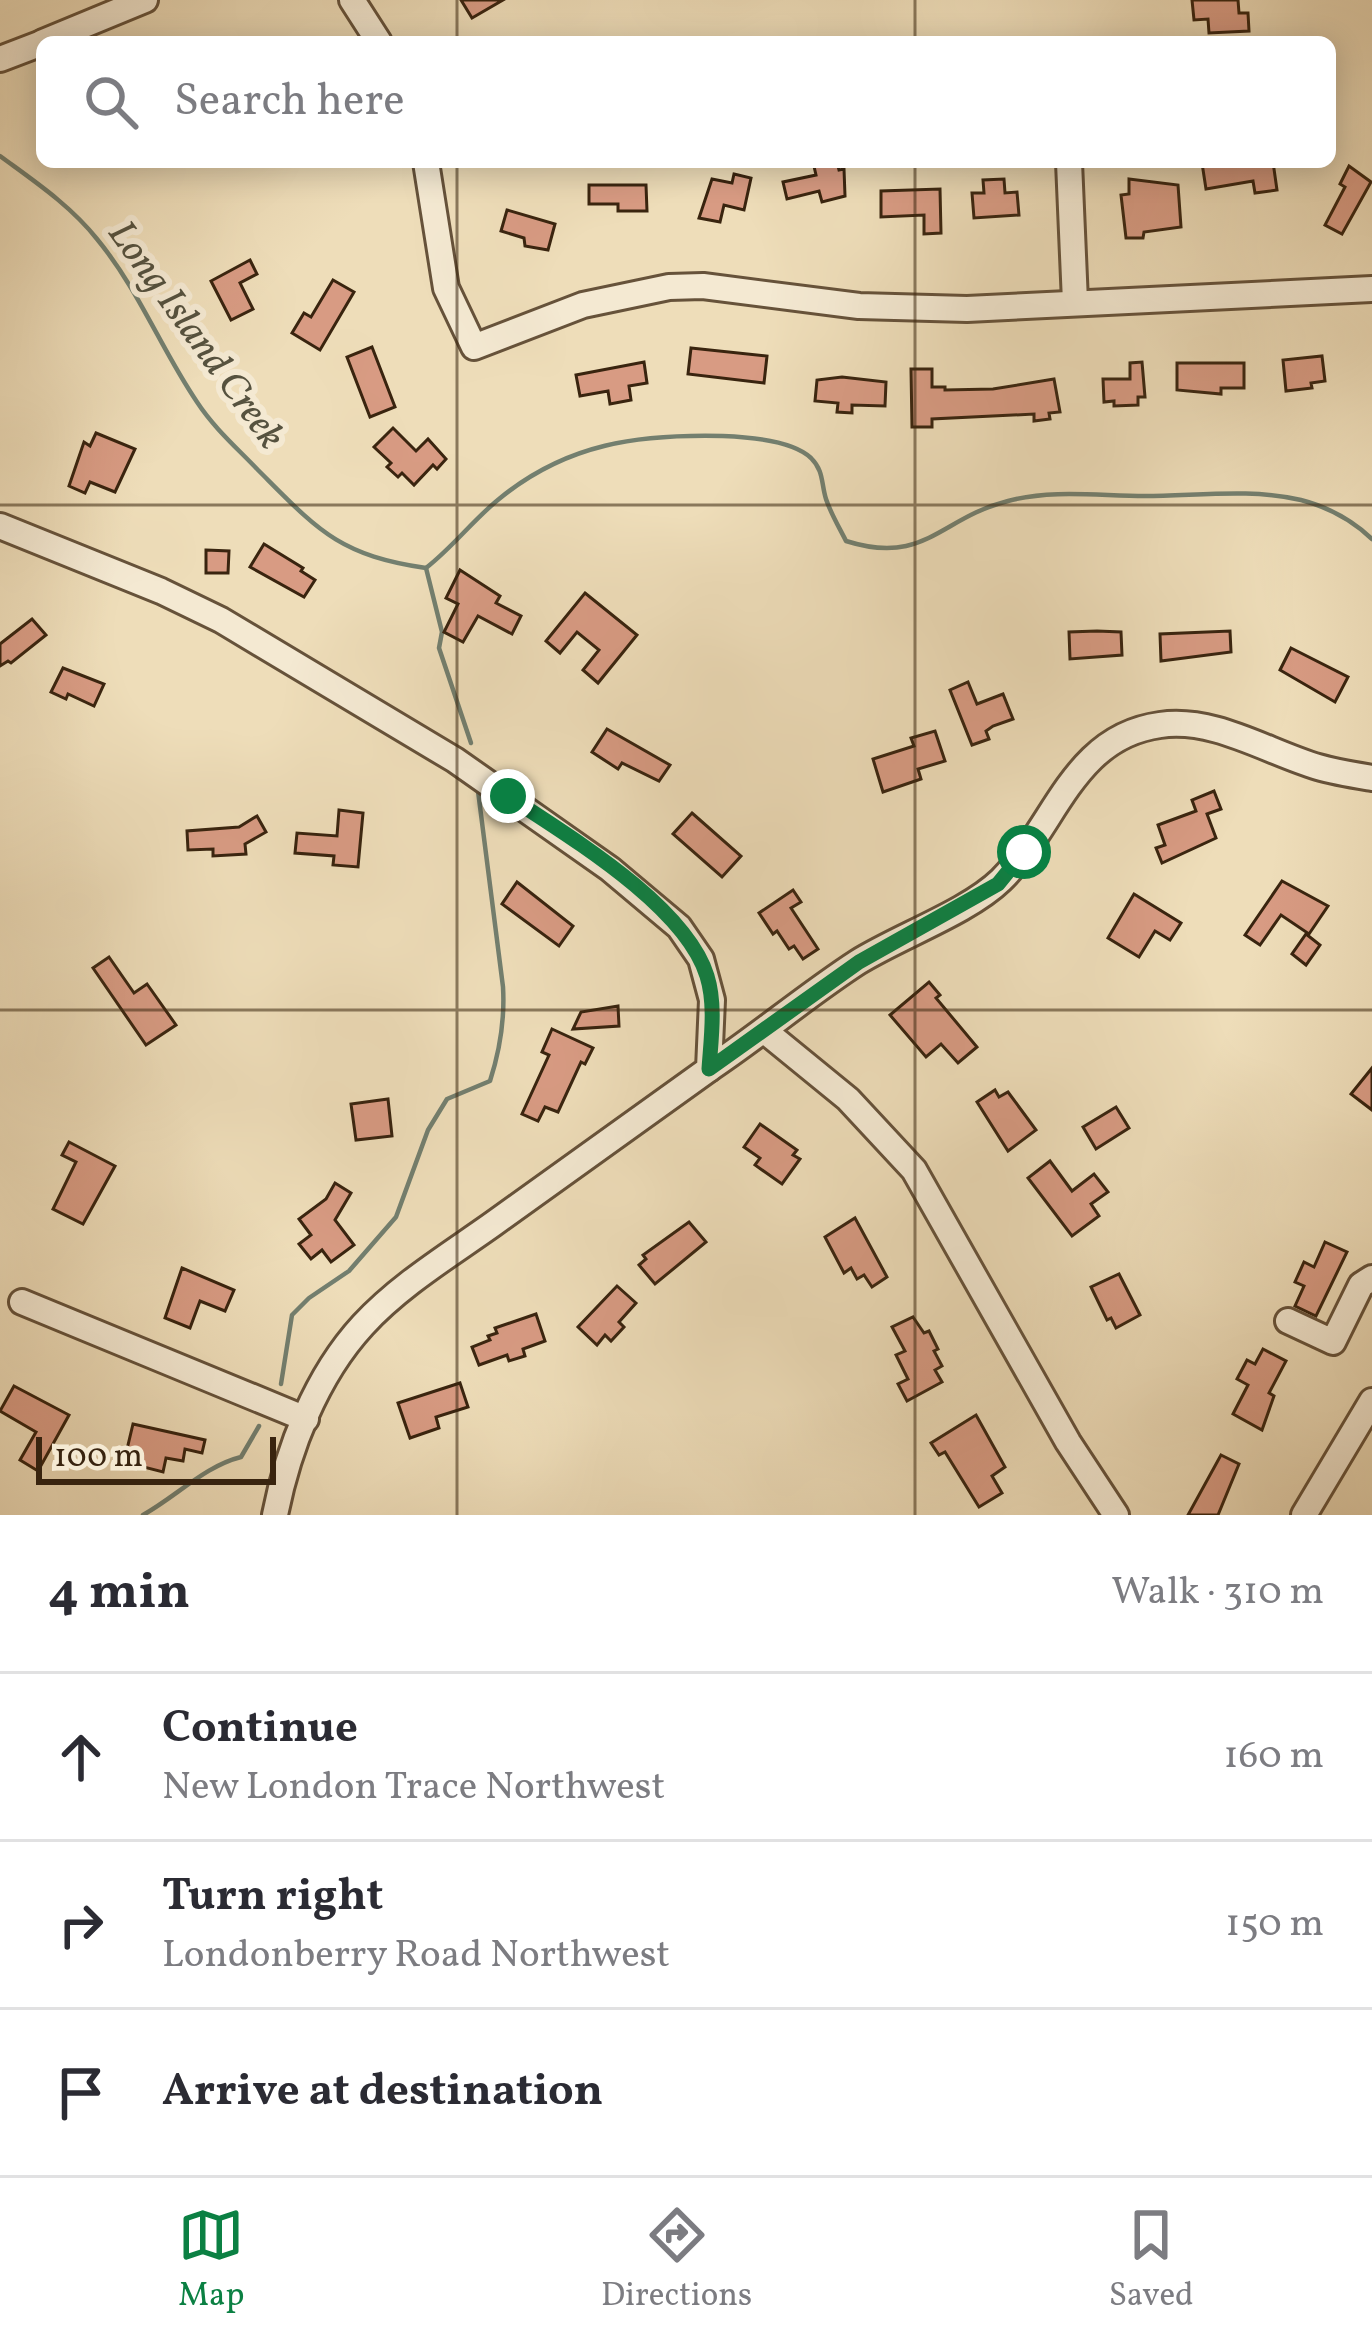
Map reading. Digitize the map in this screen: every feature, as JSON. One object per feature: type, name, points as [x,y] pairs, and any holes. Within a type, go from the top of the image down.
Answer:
[{"type":"street","points":[[58,36],[145,0]]},
{"type":"street","points":[[352,0],[375,36]]},
{"type":"street","points":[[0,59],[36,45]]},
{"type":"street","points":[[427,168],[446,289],[474,347],[583,305],[669,287],[703,286],[880,307],[967,309],[1372,289]]},
{"type":"street","points":[[1069,168],[1075,302]]},
{"type":"street","points":[[0,526],[221,620],[455,760],[610,869],[679,927],[701,959],[712,1000],[709,1069]]},
{"type":"street","points":[[275,1515],[281,1484],[306,1419],[341,1353],[385,1304],[859,962],[998,884],[1081,768],[1100,749],[1162,724],[1199,725],[1319,768],[1372,778]]},
{"type":"street","points":[[766,1032],[848,1099],[914,1170],[1068,1442],[1116,1515]]},
{"type":"street","points":[[1288,1321],[1333,1342],[1360,1285],[1372,1278]]},
{"type":"street","points":[[22,1302],[306,1419]]},
{"type":"street","points":[[1304,1515],[1372,1401]]},
{"type":"building","points":[[461,0],[503,0],[472,18]]},
{"type":"building","points":[[1192,0],[1238,0],[1239,13],[1248,13],[1249,31],[1209,33],[1208,19],[1194,20]]},
{"type":"building","points":[[1349,166],[1371,182],[1342,234],[1325,225],[1345,187],[1340,184]]},
{"type":"building","points":[[814,168],[844,169],[845,196],[822,202],[819,191],[787,199],[783,182],[816,175]]},
{"type":"building","points":[[1203,168],[1274,168],[1277,190],[1255,193],[1253,181],[1206,189]]},
{"type":"building","points":[[734,174],[751,178],[744,210],[724,205],[720,222],[699,218],[712,179],[732,183]]},
{"type":"building","points":[[1004,179],[1005,193],[1017,192],[1019,215],[974,218],[972,193],[984,193],[983,180]]},
{"type":"building","points":[[1129,179],[1178,185],[1181,227],[1126,238],[1121,195],[1129,194]]},
{"type":"building","points":[[589,185],[646,185],[647,211],[589,204]]},
{"type":"building","points":[[940,189],[941,233],[924,234],[924,215],[881,217],[881,191]]},
{"type":"building","points":[[507,210],[555,224],[548,250],[525,246],[524,238],[501,231]]},
{"type":"building","points":[[250,260],[257,274],[240,283],[253,309],[231,320],[211,281]]},
{"type":"building","points":[[333,280],[354,292],[320,350],[292,333],[304,313],[311,317]]},
{"type":"building","points":[[372,347],[395,407],[370,417],[347,357]]},
{"type":"building","points":[[691,348],[767,356],[764,383],[688,374]]},
{"type":"building","points":[[1322,356],[1325,381],[1286,391],[1283,360]]},
{"type":"building","points":[[644,362],[647,383],[629,386],[631,400],[610,404],[608,391],[580,396],[576,375]]},
{"type":"building","points":[[1142,362],[1145,397],[1138,397],[1138,405],[1104,402],[1103,379],[1130,379],[1130,363]]},
{"type":"building","points":[[1177,363],[1244,363],[1244,388],[1221,388],[1221,394],[1177,390]]},
{"type":"building","points":[[911,369],[932,369],[932,387],[945,390],[993,389],[1054,379],[1060,412],[1034,421],[1034,414],[932,419],[932,427],[912,427]]},
{"type":"building","points":[[842,377],[886,382],[885,406],[852,405],[852,413],[837,412],[838,403],[815,401],[817,380]]},
{"type":"building","points":[[393,428],[416,451],[428,439],[446,459],[414,485],[402,473],[398,477],[374,447]]},
{"type":"building","points":[[96,433],[135,449],[115,492],[90,482],[85,493],[69,486],[84,442],[90,446]]},
{"type":"building","points":[[264,544],[315,580],[304,597],[250,567]]},
{"type":"building","points":[[206,550],[229,551],[228,573],[206,573]]},
{"type":"building","points":[[460,570],[500,596],[496,603],[521,616],[512,634],[478,616],[463,642],[444,632],[458,604],[446,598]]},
{"type":"building","points":[[585,593],[637,635],[598,683],[583,670],[599,650],[577,632],[560,653],[546,641]]},
{"type":"building","points":[[32,619],[46,635],[11,663],[0,666],[0,644]]},
{"type":"building","points":[[1230,631],[1231,652],[1161,661],[1160,634]]},
{"type":"building","points":[[1069,632],[1121,632],[1122,655],[1070,659]]},
{"type":"building","points":[[1291,648],[1348,677],[1335,702],[1280,670]]},
{"type":"building","points":[[63,668],[104,684],[94,706],[51,692]]},
{"type":"building","points":[[968,682],[977,704],[1003,694],[1013,719],[993,726],[986,731],[989,739],[972,745],[950,690]]},
{"type":"building","points":[[607,729],[670,765],[659,781],[622,763],[618,769],[592,752]]},
{"type":"building","points":[[935,731],[945,761],[918,769],[921,779],[883,792],[873,759],[914,746],[911,738]]},
{"type":"building","points":[[1214,791],[1221,809],[1207,814],[1216,838],[1162,863],[1156,848],[1165,845],[1158,825],[1196,811],[1192,800]]},
{"type":"building","points":[[339,810],[363,813],[358,867],[333,865],[334,856],[295,853],[297,833],[337,836]]},
{"type":"building","points":[[692,813],[741,856],[722,877],[673,834]]},
{"type":"building","points":[[257,816],[266,832],[245,844],[246,854],[213,856],[213,849],[188,850],[187,831],[239,827]]},
{"type":"building","points":[[1282,881],[1328,906],[1309,934],[1281,915],[1260,945],[1245,935]]},
{"type":"building","points":[[517,882],[573,926],[559,946],[502,904]]},
{"type":"building","points":[[793,890],[801,902],[791,908],[818,949],[803,959],[777,931],[773,934],[759,913]]},
{"type":"building","points":[[1134,894],[1181,923],[1170,940],[1155,931],[1139,957],[1108,938]]},
{"type":"building","points":[[1306,934],[1320,945],[1306,965],[1292,954]]},
{"type":"building","points":[[109,957],[134,993],[147,984],[176,1025],[146,1045],[93,968]]},
{"type":"building","points":[[929,982],[940,995],[936,998],[977,1047],[958,1063],[941,1044],[926,1057],[890,1015]]},
{"type":"building","points":[[618,1006],[619,1026],[573,1029],[581,1012]]},
{"type":"building","points":[[552,1029],[593,1048],[585,1064],[581,1062],[558,1112],[545,1107],[538,1121],[522,1114],[549,1055],[542,1052]]},
{"type":"building","points":[[1372,1068],[1372,1110],[1351,1094]]},
{"type":"building","points":[[995,1090],[999,1097],[1008,1092],[1036,1130],[1008,1151],[977,1102]]},
{"type":"building","points":[[388,1099],[392,1136],[356,1140],[351,1104]]},
{"type":"building","points":[[1116,1107],[1129,1128],[1096,1149],[1083,1127]]},
{"type":"building","points":[[760,1124],[797,1150],[793,1155],[800,1159],[782,1184],[755,1165],[760,1158],[744,1147]]},
{"type":"building","points":[[69,1142],[115,1166],[83,1224],[53,1209],[76,1162],[62,1155]]},
{"type":"building","points":[[1050,1161],[1072,1191],[1094,1174],[1108,1192],[1091,1204],[1099,1216],[1072,1236],[1028,1178]]},
{"type":"building","points":[[335,1183],[351,1193],[335,1220],[354,1245],[331,1262],[322,1250],[311,1259],[299,1244],[311,1235],[299,1219],[326,1199]]},
{"type":"building","points":[[855,1218],[887,1277],[872,1287],[864,1275],[857,1279],[851,1268],[844,1273],[825,1237]]},
{"type":"building","points":[[689,1222],[706,1242],[655,1284],[639,1265],[646,1259],[643,1255]]},
{"type":"building","points":[[1325,1242],[1347,1252],[1316,1316],[1295,1306],[1304,1286],[1295,1282],[1304,1262],[1314,1267]]},
{"type":"building","points":[[182,1268],[234,1290],[225,1311],[200,1301],[190,1328],[165,1318]]},
{"type":"building","points":[[1119,1274],[1140,1315],[1116,1328],[1091,1287]]},
{"type":"building","points":[[617,1286],[636,1303],[619,1322],[624,1327],[611,1341],[605,1335],[597,1345],[578,1327]]},
{"type":"building","points":[[536,1314],[545,1341],[523,1349],[525,1356],[509,1361],[507,1355],[479,1365],[472,1347],[490,1340],[488,1336],[497,1333],[495,1328]]},
{"type":"building","points":[[913,1317],[924,1333],[929,1331],[938,1349],[934,1351],[942,1366],[935,1370],[942,1382],[907,1401],[898,1384],[908,1379],[896,1355],[905,1351],[892,1327]]},
{"type":"building","points":[[1263,1349],[1286,1361],[1269,1393],[1274,1396],[1262,1430],[1233,1414],[1248,1385],[1237,1379],[1247,1360],[1255,1364]]},
{"type":"building","points":[[460,1383],[468,1407],[436,1417],[439,1428],[410,1438],[398,1403]]},
{"type":"building","points":[[14,1386],[69,1415],[38,1471],[20,1460],[36,1432],[0,1411]]},
{"type":"building","points":[[976,1415],[1005,1467],[992,1476],[1002,1493],[979,1507],[945,1452],[939,1455],[931,1443]]},
{"type":"building","points":[[133,1424],[205,1440],[202,1453],[185,1449],[183,1461],[166,1458],[163,1472],[124,1462]]},
{"type":"building","points":[[1221,1455],[1239,1464],[1218,1515],[1188,1515]]},
{"type":"waterway","name":"Long Island Creek","points":[[0,156],[63,204],[97,239],[218,429],[314,524],[350,547],[396,563],[426,568],[499,499],[551,465],[633,440],[692,436],[757,439],[803,452],[818,468],[828,505],[846,541],[873,547],[914,544],[1008,501],[1059,494],[1282,496],[1330,510],[1372,539]]},
{"type":"waterway","points":[[426,568],[442,632],[439,648],[471,743]]},
{"type":"waterway","points":[[281,1384],[292,1315],[349,1271],[396,1217],[428,1130],[447,1099],[490,1081],[501,1035],[503,987],[478,791]]},
{"type":"waterway","points":[[143,1515],[203,1474],[241,1457],[259,1426]]},
{"type":"route","points":[[508,796],[644,895],[691,941],[709,980],[712,1000],[709,1069],[859,962],[998,884],[1024,852]]}]
